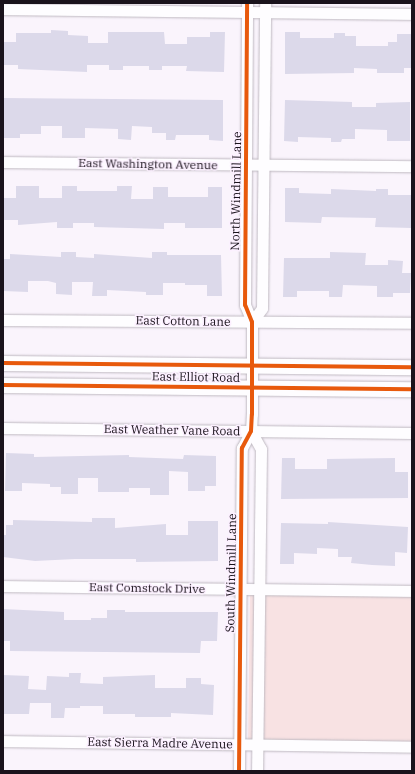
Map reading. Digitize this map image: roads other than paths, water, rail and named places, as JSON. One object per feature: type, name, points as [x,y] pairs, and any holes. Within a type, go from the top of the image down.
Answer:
[{"type":"main road","name":"East Elliot Road","points":[[3,363],[252,376],[412,389]]},
{"type":"main road","name":"East Elliot Road","points":[[3,384],[252,376],[412,367]]},
{"type":"street","name":"North Windmill Lane","points":[[247,7],[245,305],[252,322],[252,376]]},
{"type":"street","points":[[252,322],[262,308],[265,7]]},
{"type":"street","points":[[3,9],[265,7],[412,14]]},
{"type":"street","name":"East Washington Avenue","points":[[3,162],[412,166]]},
{"type":"street","name":"East Cotton Lane","points":[[3,320],[412,323]]},
{"type":"street","name":"South Windmill Lane","points":[[239,771],[242,448],[251,431],[252,376]]},
{"type":"street","name":"East Weather Vane Road","points":[[3,428],[412,433]]},
{"type":"street","points":[[251,431],[261,449],[257,771]]},
{"type":"street","name":"East Comstock Drive","points":[[3,586],[412,591]]},
{"type":"street","name":"East Sierra Madre Avenue","points":[[3,741],[412,747]]}]
